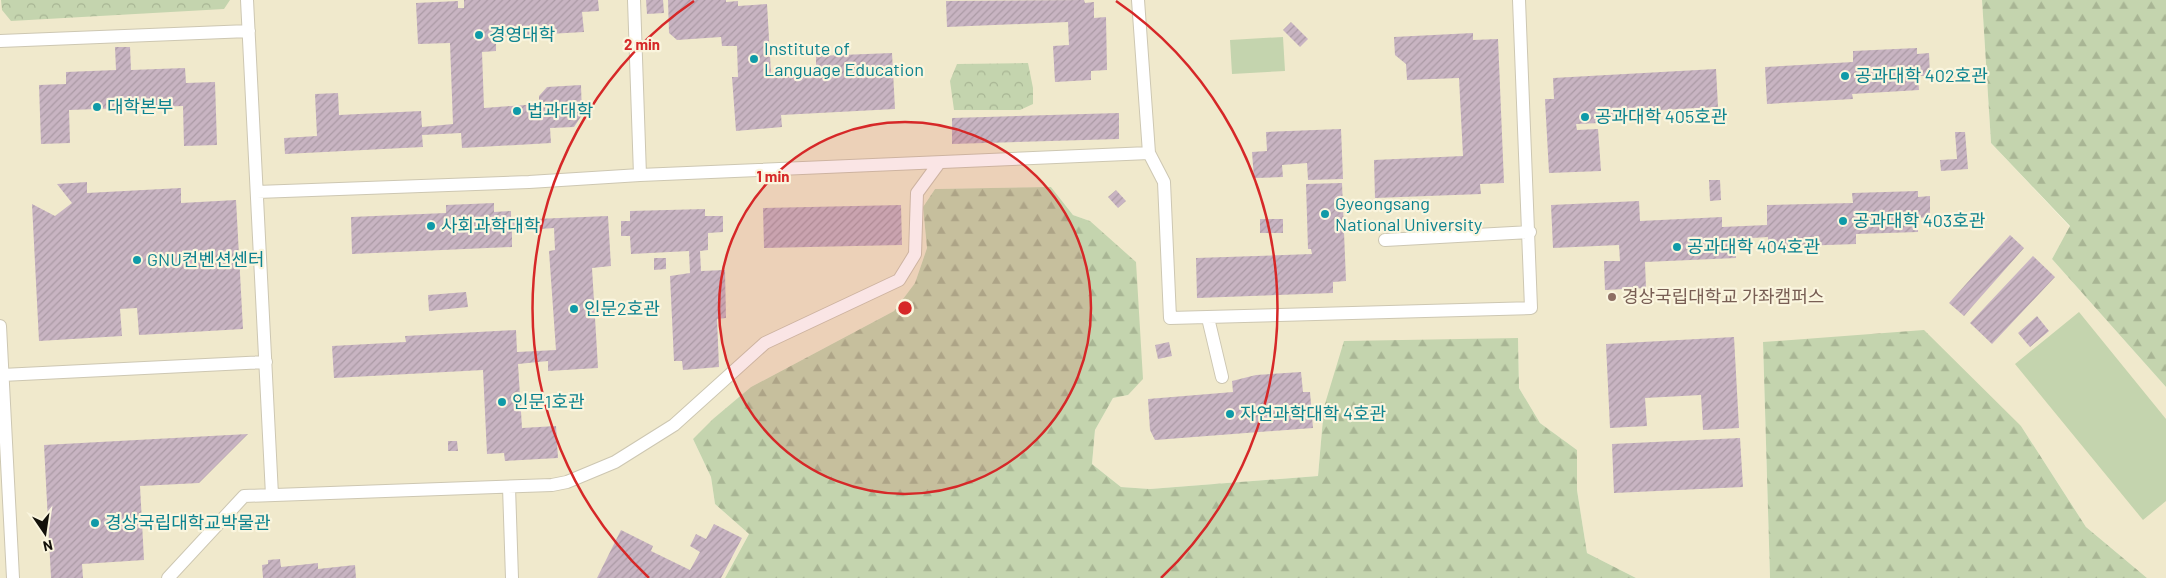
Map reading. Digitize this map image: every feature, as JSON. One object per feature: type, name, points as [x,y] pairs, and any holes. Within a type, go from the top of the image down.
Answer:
[{"type":"street","points":[[247,0],[272,495]]},
{"type":"street","points":[[634,0],[640,175]]},
{"type":"street","points":[[1138,0],[1149,153],[1164,182],[1170,318],[1531,308],[1530,232],[1519,0]]},
{"type":"street","points":[[0,41],[249,31]]},
{"type":"street","points":[[257,192],[530,182],[640,175],[1149,153]]},
{"type":"street","points":[[168,578],[244,496],[552,485],[567,482],[615,462],[674,425],[765,343],[899,280],[915,254],[917,193],[939,163]]},
{"type":"street","points":[[1385,240],[1530,232]]},
{"type":"street","points":[[1208,318],[1222,377]]},
{"type":"street","points":[[0,326],[13,578]]},
{"type":"street","points":[[1,374],[266,362]]},
{"type":"street","points":[[509,487],[512,578]]},
{"type":"shaded area","name":"경상국립대학교 가좌캠퍼스","points":[[0,0],[1982,0],[1991,143],[2070,227],[2052,259],[2166,387],[2166,578],[2147,578],[2086,527],[2021,426],[1763,342],[1770,578],[1636,578],[1587,553],[1577,490],[1577,450],[1540,423],[1519,388],[1518,338],[1324,407],[1318,476],[1150,489],[1121,487],[1092,464],[1095,430],[1113,398],[1128,395],[1090,221],[1073,215],[1051,187],[935,189],[923,207],[927,248],[915,283],[894,311],[751,387],[693,439],[711,477],[715,504],[749,534],[725,578],[0,578]]},
{"type":"green space","points":[[1,0],[230,0],[224,9],[11,21],[2,10]]},
{"type":"green space","points":[[1982,0],[2166,0],[2166,387],[2052,259],[2070,226],[1991,143]]},
{"type":"green space","points":[[1283,37],[1285,71],[1232,74],[1230,40]]},
{"type":"green space","points":[[1028,63],[1033,88],[1033,104],[1020,110],[954,110],[950,81],[957,64]]},
{"type":"green space","points":[[1051,187],[1073,215],[1090,221],[1136,262],[1143,379],[1128,395],[1113,398],[1095,430],[1092,464],[1121,487],[1150,489],[1318,476],[1324,407],[1344,341],[1518,338],[1519,388],[1540,423],[1577,450],[1577,490],[1587,553],[1636,578],[725,578],[749,534],[715,504],[711,477],[693,439],[713,419],[751,387],[894,311],[915,283],[927,248],[923,207],[935,189]]},
{"type":"green space","points":[[2079,312],[2166,419],[2166,501],[2143,520],[2015,364]]},
{"type":"green space","points":[[1924,330],[2021,426],[2086,527],[2147,578],[1770,578],[1763,342]]},
{"type":"building","points":[[464,0],[598,0],[599,11],[582,12],[584,32],[496,37],[496,51],[482,52],[484,108],[539,104],[539,96],[547,87],[581,85],[582,115],[574,127],[550,128],[551,143],[462,148],[461,133],[422,135],[423,147],[285,154],[284,138],[317,136],[315,94],[338,93],[339,115],[421,111],[422,127],[453,124],[450,43],[418,44],[416,3],[458,1],[458,8],[464,8]]},
{"type":"building","points":[[646,0],[663,0],[664,13],[647,14]]},
{"type":"building","points":[[668,0],[738,1],[738,6],[767,4],[771,73],[816,71],[816,56],[892,53],[895,109],[781,115],[782,127],[736,131],[732,77],[738,77],[737,46],[722,46],[721,37],[677,40],[669,33]]},
{"type":"building","points":[[1084,0],[1085,3],[1094,2],[1094,18],[1106,17],[1107,70],[1091,71],[1091,80],[1055,82],[1053,46],[1069,45],[1068,22],[947,27],[946,1]]},
{"type":"building","points":[[1291,22],[1308,39],[1300,47],[1283,30]]},
{"type":"building","points":[[1473,33],[1473,40],[1498,39],[1504,183],[1480,184],[1481,194],[1375,198],[1374,160],[1463,156],[1459,78],[1407,80],[1406,64],[1395,55],[1394,37]]},
{"type":"building","name":"대학본부","points":[[115,47],[130,47],[131,70],[185,68],[186,83],[215,82],[217,145],[184,146],[183,106],[69,110],[70,143],[41,144],[39,85],[66,84],[66,72],[116,70]]},
{"type":"building","name":"공과대학 402호관","points":[[1917,48],[1917,54],[1929,53],[1930,76],[1918,76],[1919,90],[1852,94],[1853,99],[1767,104],[1765,67],[1853,62],[1853,51]]},
{"type":"building","name":"공과대학 405호관","points":[[1716,69],[1718,107],[1623,112],[1624,122],[1576,124],[1577,130],[1598,129],[1601,171],[1549,173],[1545,99],[1554,99],[1553,78]]},
{"type":"building","points":[[1119,113],[1119,139],[952,144],[952,118]]},
{"type":"building","points":[[1341,129],[1343,179],[1308,180],[1307,163],[1282,165],[1283,177],[1254,178],[1252,152],[1267,151],[1266,132]]},
{"type":"building","points":[[1955,132],[1965,132],[1968,169],[1941,171],[1940,160],[1957,159]]},
{"type":"building","points":[[1709,180],[1720,180],[1721,200],[1710,201]]},
{"type":"building","name":"GNU컨벤션센터","points":[[87,182],[87,193],[181,188],[181,203],[236,200],[243,329],[139,335],[137,308],[120,309],[122,336],[39,341],[32,204],[55,216],[72,203],[57,184]]},
{"type":"building","name":"Gyeongsang National University","points":[[1342,183],[1346,281],[1333,282],[1333,293],[1197,298],[1196,258],[1312,254],[1311,249],[1308,249],[1306,184]]},
{"type":"building","points":[[1116,190],[1126,201],[1118,208],[1108,197]]},
{"type":"building","points":[[1918,191],[1918,197],[1930,196],[1930,217],[1918,218],[1918,232],[1856,234],[1856,244],[1768,247],[1768,237],[1736,239],[1736,258],[1645,262],[1646,288],[1605,290],[1604,261],[1620,261],[1619,245],[1553,248],[1551,205],[1639,201],[1640,221],[1722,217],[1722,227],[1767,225],[1767,205],[1853,203],[1852,193]]},
{"type":"building","points":[[494,203],[494,212],[511,211],[511,220],[608,216],[611,266],[592,268],[598,368],[548,371],[548,361],[518,364],[522,428],[556,426],[558,458],[505,461],[504,453],[487,454],[483,370],[334,378],[332,346],[406,342],[405,336],[516,330],[517,352],[556,350],[549,251],[555,250],[554,228],[512,231],[512,247],[352,254],[351,217],[446,213],[446,205]]},
{"type":"building","points":[[901,205],[902,245],[764,248],[763,208]]},
{"type":"building","points":[[705,209],[705,216],[723,216],[723,232],[708,233],[708,250],[700,251],[701,271],[725,270],[726,318],[717,319],[719,367],[683,370],[682,361],[674,361],[670,276],[690,273],[689,251],[631,254],[630,236],[621,236],[621,221],[630,221],[630,211]]},
{"type":"building","points":[[1260,219],[1283,219],[1283,233],[1260,233]]},
{"type":"building","points":[[2010,235],[2024,248],[1964,316],[1949,303]]},
{"type":"building","points":[[2033,256],[2055,277],[1992,344],[1970,323]]},
{"type":"building","points":[[654,258],[666,258],[666,269],[654,270]]},
{"type":"building","points":[[466,292],[468,307],[429,311],[428,295]]},
{"type":"building","points":[[2037,316],[2049,331],[2030,347],[2018,333]]},
{"type":"building","points":[[1734,337],[1739,428],[1703,430],[1701,395],[1645,398],[1647,426],[1610,428],[1606,344]]},
{"type":"building","points":[[1169,342],[1172,356],[1158,359],[1155,345]]},
{"type":"building","name":"자연과학대학 4호관","points":[[1301,372],[1303,392],[1310,392],[1313,428],[1155,440],[1150,430],[1148,399],[1233,392],[1232,381],[1256,375]]},
{"type":"building","name":"경상국립대학교박물관","points":[[248,434],[199,483],[140,486],[144,560],[82,564],[83,578],[51,578],[44,445]]},
{"type":"building","points":[[1740,438],[1743,487],[1614,493],[1612,444]]},
{"type":"building","points":[[448,441],[457,441],[458,451],[448,451]]},
{"type":"building","points":[[714,524],[742,538],[721,578],[597,578],[621,530],[653,546],[651,551],[690,570],[700,552],[690,546],[696,534],[706,539]]},
{"type":"building","points":[[280,559],[281,567],[318,563],[318,569],[355,565],[356,578],[263,578],[262,565],[268,564],[268,560]]},
{"type":"place","name":"경영대학","points":[[479,35]]},
{"type":"place","name":"Institute of Language Education","points":[[754,59]]},
{"type":"place","name":"공과대학 402호관","points":[[1845,76]]},
{"type":"place","name":"대학본부","points":[[97,107]]},
{"type":"place","name":"법과대학","points":[[517,111]]},
{"type":"place","name":"공과대학 405호관","points":[[1585,117]]},
{"type":"place","name":"Gyeongsang National University","points":[[1325,214]]},
{"type":"place","name":"공과대학 403호관","points":[[1843,221]]},
{"type":"place","name":"사회과학대학","points":[[431,226]]},
{"type":"place","name":"공과대학 404호관","points":[[1677,247]]},
{"type":"place","name":"GNU컨벤션센터","points":[[137,260]]},
{"type":"place","name":"경상국립대학교 가좌캠퍼스","points":[[1612,297]]},
{"type":"place","name":"인문2호관","points":[[574,309]]},
{"type":"place","name":"인문1호관","points":[[502,402]]},
{"type":"place","name":"자연과학대학 4호관","points":[[1230,414]]},
{"type":"place","name":"경상국립대학교박물관","points":[[95,523]]}]
